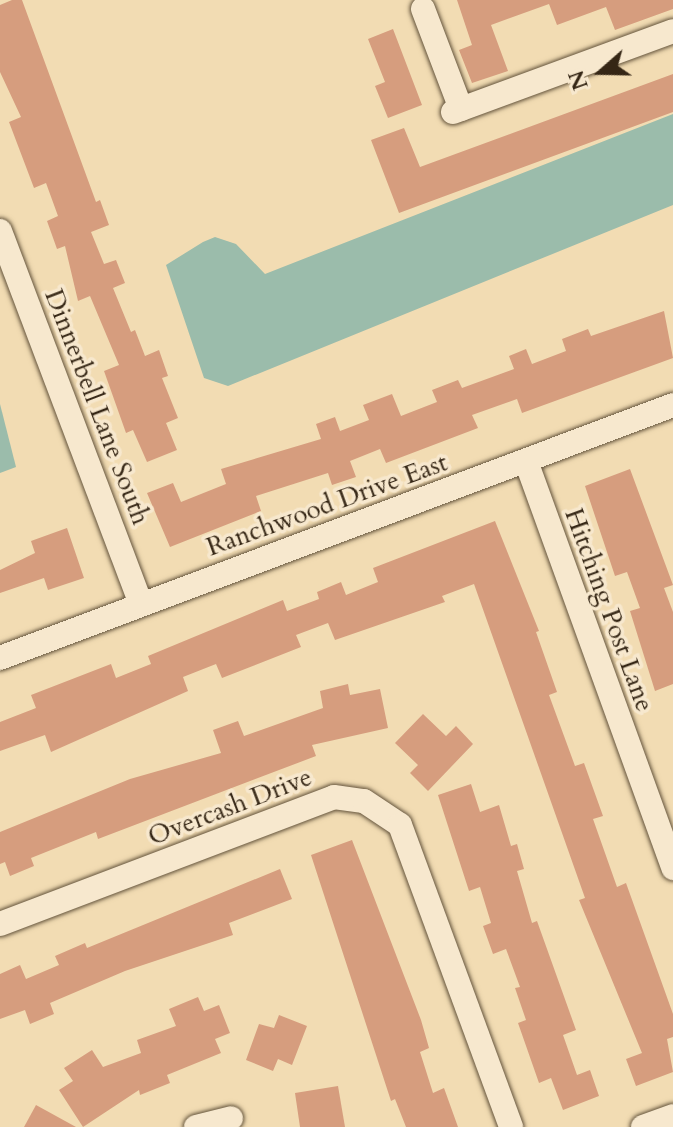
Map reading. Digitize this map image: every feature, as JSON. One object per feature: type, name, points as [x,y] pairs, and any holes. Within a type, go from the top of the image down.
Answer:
[{"type":"street","points":[[423,9],[457,111],[673,31]]},
{"type":"street","name":"Dinnerbell Lane South","points":[[0,231],[141,604]]},
{"type":"street","name":"Ranchwood Drive East","points":[[0,658],[673,405]]},
{"type":"street","name":"Hitching Post Lane","points":[[526,461],[673,868]]},
{"type":"street","name":"Overcash Drive","points":[[0,924],[334,797],[364,801],[400,825],[511,1127]]},
{"type":"street","points":[[643,1127],[673,1116]]},
{"type":"street","points":[[196,1127],[231,1118]]},
{"type":"shaded area","points":[[673,114],[673,205],[228,386],[204,378],[166,265],[203,242],[215,237],[236,244],[265,274]]},
{"type":"shaded area","points":[[0,404],[16,467],[0,473]]},
{"type":"building","points":[[22,0],[96,202],[100,200],[109,225],[91,232],[104,264],[116,260],[125,283],[113,288],[131,332],[135,330],[145,356],[159,350],[168,376],[162,378],[178,418],[166,423],[177,450],[147,462],[133,430],[126,433],[104,371],[119,365],[90,296],[78,301],[65,246],[57,249],[47,221],[58,216],[46,183],[34,188],[9,122],[21,117],[0,72],[0,5]]},
{"type":"building","points":[[457,0],[673,0],[673,9],[615,30],[606,7],[557,25],[549,4],[491,25],[508,71],[472,83],[459,50],[472,45]]},
{"type":"building","points":[[393,29],[422,105],[388,118],[375,86],[385,82],[368,39]]},
{"type":"building","points":[[673,74],[673,112],[399,213],[371,140],[404,128],[420,167]]},
{"type":"building","points":[[664,311],[673,358],[522,413],[517,399],[472,415],[478,428],[386,463],[380,449],[350,461],[356,477],[332,485],[328,473],[256,496],[261,511],[170,547],[147,493],[173,483],[181,502],[226,484],[221,469],[321,439],[316,424],[335,417],[340,431],[369,420],[363,405],[392,394],[401,416],[437,402],[432,390],[458,380],[462,388],[514,369],[509,356],[526,349],[532,364],[566,351],[562,339],[588,329],[591,336]]},
{"type":"building","points":[[630,469],[673,585],[664,588],[673,612],[673,684],[655,691],[630,611],[640,608],[627,572],[615,576],[585,486]]},
{"type":"building","points":[[495,521],[539,631],[536,632],[557,692],[549,695],[575,766],[584,763],[603,816],[593,819],[617,887],[626,883],[673,1014],[673,1037],[667,1039],[673,1072],[636,1086],[626,1059],[642,1053],[579,900],[585,898],[474,584],[442,596],[445,602],[335,640],[328,623],[296,635],[301,647],[222,678],[216,664],[183,677],[188,691],[51,752],[45,735],[0,751],[0,722],[36,708],[31,695],[111,664],[116,678],[151,664],[148,656],[283,600],[287,611],[319,599],[317,592],[341,582],[346,595],[378,582],[373,568]]},
{"type":"building","points":[[67,528],[84,578],[48,590],[44,578],[0,593],[0,570],[35,553],[31,541]]},
{"type":"building","points":[[348,684],[350,695],[380,689],[388,728],[312,745],[316,756],[98,839],[96,832],[31,858],[34,866],[10,876],[5,862],[0,864],[0,832],[130,779],[221,753],[213,730],[238,721],[244,736],[323,708],[320,691]]},
{"type":"building","points":[[423,714],[446,736],[456,726],[473,744],[428,791],[410,773],[418,765],[395,743]]},
{"type":"building","points":[[471,784],[480,812],[499,805],[511,846],[517,844],[524,869],[517,871],[532,923],[537,921],[576,1030],[563,1035],[577,1075],[590,1070],[599,1096],[563,1110],[551,1078],[539,1083],[518,1023],[526,1020],[515,988],[520,987],[506,949],[493,954],[483,926],[491,923],[480,887],[469,891],[438,795]]},
{"type":"building","points":[[352,840],[421,1020],[429,1048],[420,1052],[433,1093],[444,1088],[458,1127],[406,1127],[395,1099],[391,1101],[311,855]]},
{"type":"building","points":[[280,869],[292,899],[229,923],[233,935],[125,971],[50,1003],[54,1014],[30,1024],[25,1010],[0,1019],[0,974],[20,965],[26,979],[59,965],[55,956],[85,943],[87,948]]},
{"type":"building","points":[[198,997],[204,1011],[219,1005],[230,1033],[215,1039],[221,1053],[167,1075],[170,1083],[140,1095],[139,1090],[83,1127],[59,1090],[73,1081],[64,1068],[92,1050],[103,1067],[141,1053],[137,1040],[176,1026],[169,1009]]},
{"type":"building","points":[[279,1015],[307,1026],[292,1065],[278,1059],[273,1071],[246,1060],[259,1024],[274,1028]]},
{"type":"building","points":[[338,1086],[345,1127],[300,1127],[295,1093]]},
{"type":"building","points":[[36,1105],[76,1127],[24,1127]]}]
